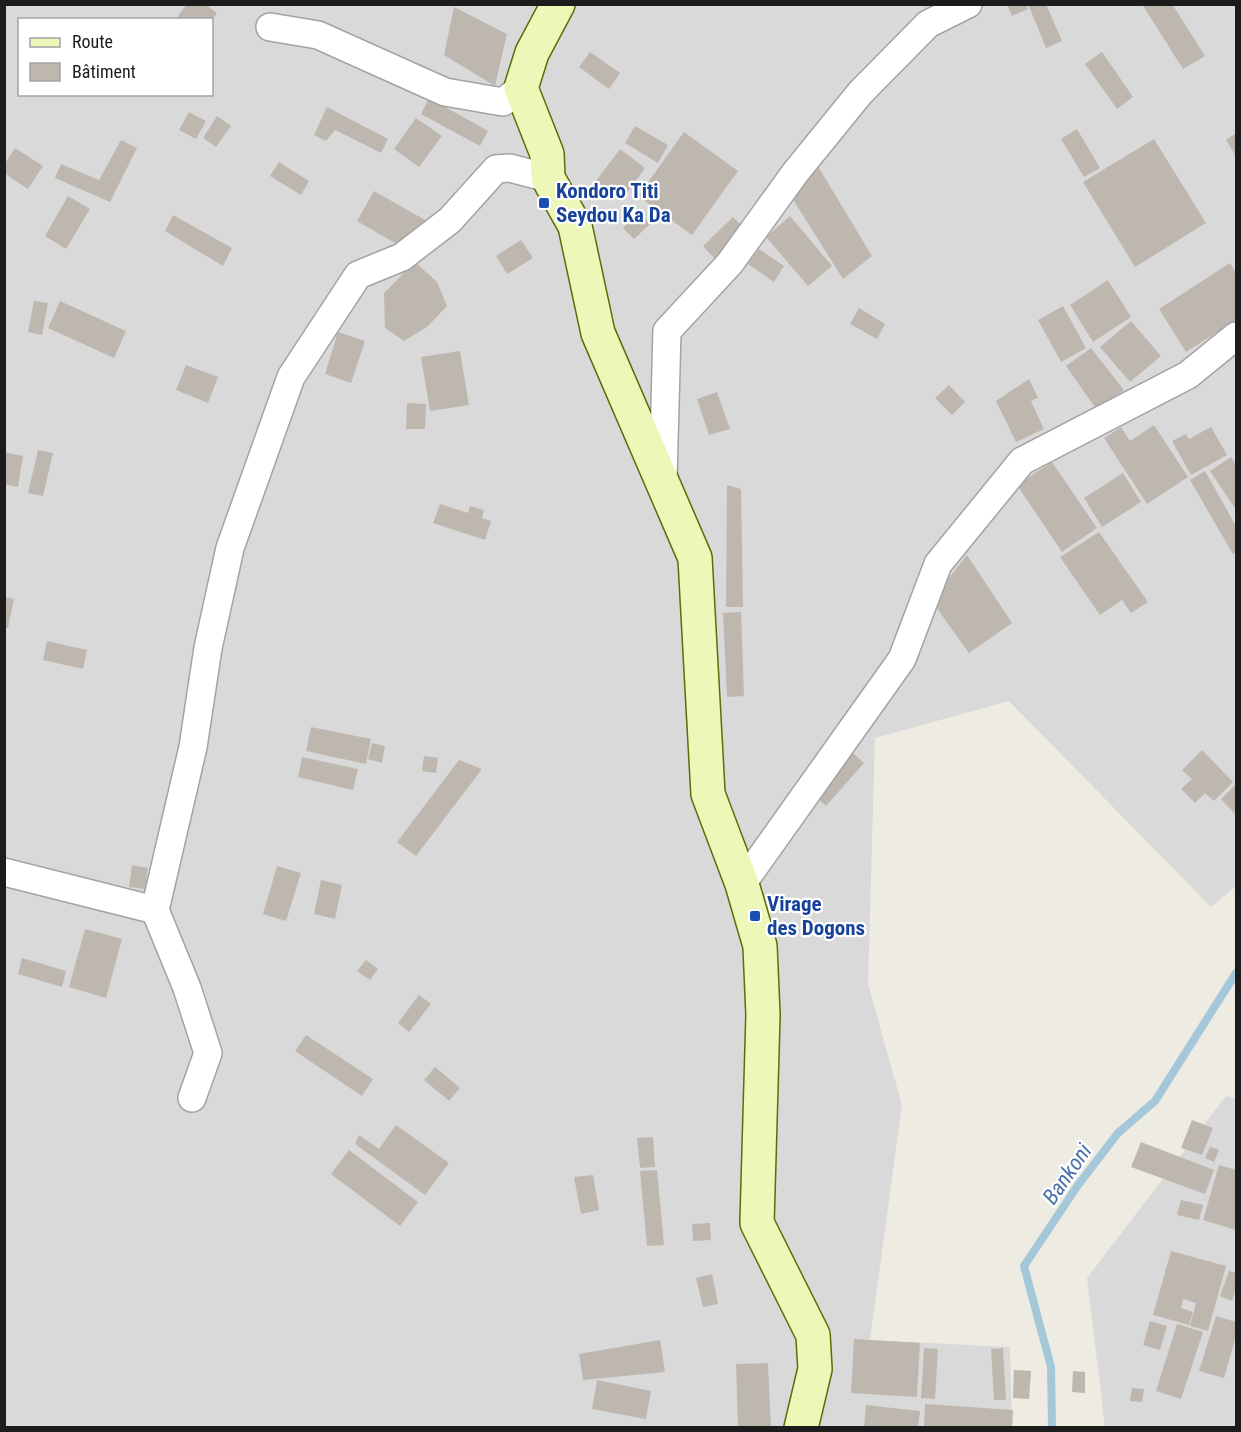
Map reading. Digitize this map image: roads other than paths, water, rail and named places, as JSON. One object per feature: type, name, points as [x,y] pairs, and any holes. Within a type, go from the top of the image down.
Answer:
[{"type":"street","points":[[270,27],[318,35],[445,92],[503,102],[521,88],[532,53],[558,4]]},
{"type":"street","points":[[663,478],[667,331],[730,263],[795,173],[860,93],[928,24],[968,4]]},
{"type":"street","points":[[521,88],[547,154],[548,178],[575,226],[598,333],[625,400],[663,478],[695,558],[708,794],[742,884],[760,946],[763,1015],[757,1223],[813,1335],[815,1369],[801,1428]]},
{"type":"street","points":[[192,1098],[208,1053],[187,988],[155,910],[193,747],[208,648],[230,548],[291,377],[358,275],[402,256],[440,228],[496,169],[510,168],[548,178]]},
{"type":"street","points":[[742,884],[902,659],[938,564],[1022,461],[1188,375],[1236,336]]},
{"type":"street","points":[[4,872],[155,910]]},
{"type":"waterway","name":"Bankoni","points":[[1052,1428],[1051,1367],[1024,1266],[1078,1185],[1118,1133],[1155,1101],[1236,973]]},
{"type":"place","name":"Kondoro Titi Seydou Ka Da","points":[[544,203]]},
{"type":"place","name":"Virage des Dogons","points":[[755,916]]}]
